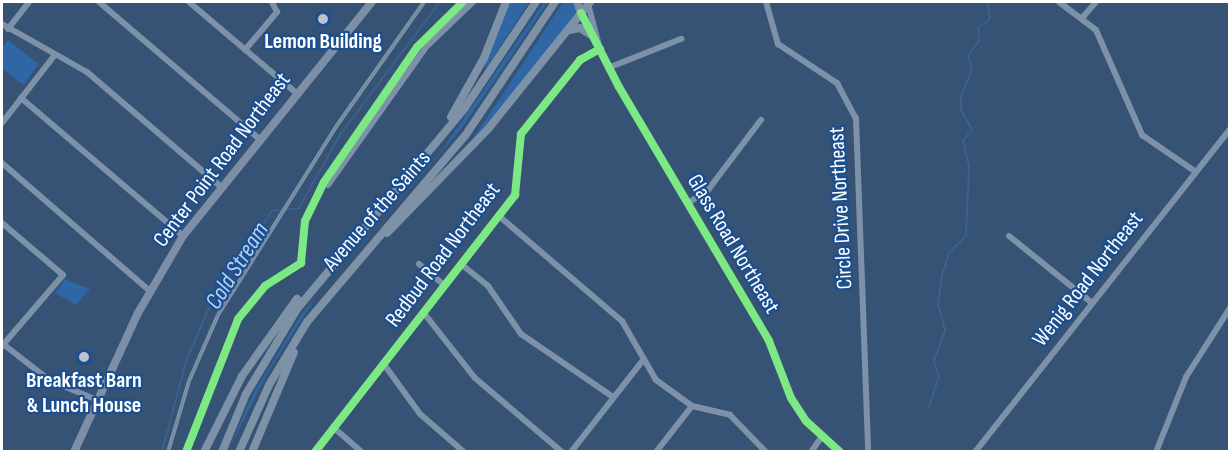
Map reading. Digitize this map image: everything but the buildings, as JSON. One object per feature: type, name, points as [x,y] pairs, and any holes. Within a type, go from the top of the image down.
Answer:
[{"type":"highway","points":[[432,149],[474,79],[506,2]]},
{"type":"highway","name":"Avenue of the Saints","points":[[222,452],[268,354],[324,274],[432,149],[537,2]]},
{"type":"highway","name":"Avenue of the Saints","points":[[239,452],[273,378],[307,322],[465,136],[555,2]]},
{"type":"highway","points":[[370,246],[468,152],[566,32],[584,4]]},
{"type":"highway","points":[[566,32],[577,27],[591,34]]},
{"type":"highway","points":[[204,452],[250,363],[302,294],[324,274]]},
{"type":"highway","points":[[252,452],[307,322]]},
{"type":"main road","name":"Center Point Road Northeast","points":[[74,452],[150,291],[183,236],[295,92],[372,2]]},
{"type":"street","points":[[8,29],[29,2]]},
{"type":"street","points":[[99,2],[258,138]]},
{"type":"street","points":[[189,2],[295,92]]},
{"type":"street","points":[[244,50],[278,8],[272,2]]},
{"type":"street","points":[[328,184],[426,47],[473,2]]},
{"type":"street","name":"Circle Drive Northeast","points":[[766,2],[778,44],[837,84],[856,118],[868,452]]},
{"type":"street","points":[[1059,2],[1083,17],[1096,30],[1142,135],[1196,171]]},
{"type":"street","points":[[1083,17],[1096,2]]},
{"type":"street","points":[[584,4],[591,34],[600,49]]},
{"type":"street","points":[[584,4],[600,49]]},
{"type":"street","points":[[2,24],[54,56],[87,72],[220,186]]},
{"type":"street","points":[[608,68],[681,39]]},
{"type":"street","name":"Glass Road Northeast","points":[[600,49],[608,68],[769,341],[795,406],[840,452]]},
{"type":"street","name":"Redbud Road Northeast","points":[[315,452],[499,216],[517,188],[518,139],[580,60],[600,49]]},
{"type":"street","points":[[2,123],[54,56]]},
{"type":"street","points":[[21,98],[183,236]]},
{"type":"street","points":[[688,203],[708,190],[761,120]]},
{"type":"street","name":"Wenig Road Northeast","points":[[975,452],[1230,129]]},
{"type":"street","points":[[2,163],[150,291]]},
{"type":"street","points":[[499,216],[622,321],[656,380],[692,406],[730,415],[766,452]]},
{"type":"street","points":[[2,223],[63,275],[2,345],[49,380],[97,400]]},
{"type":"street","points":[[1009,236],[1092,303]]},
{"type":"street","points":[[419,264],[444,285]]},
{"type":"street","points":[[461,264],[488,286],[521,334],[614,397]]},
{"type":"street","points":[[1156,452],[1186,377],[1230,308]]},
{"type":"street","points":[[423,312],[475,378],[562,452]]},
{"type":"street","points":[[571,452],[644,359]]},
{"type":"street","points":[[383,363],[420,414],[464,452]]},
{"type":"street","points":[[656,452],[692,406]]},
{"type":"street","points":[[333,427],[362,452]]},
{"type":"street","points":[[811,452],[822,436]]},
{"type":"shaded area","points":[[509,2],[529,2],[486,68],[484,66]]},
{"type":"shaded area","points":[[544,2],[548,2],[462,128],[342,267],[442,150]]},
{"type":"shaded area","points":[[563,2],[572,2],[577,14],[469,145]]},
{"type":"shaded area","points":[[8,40],[39,64],[23,85],[2,68],[2,48]]},
{"type":"shaded area","points":[[65,279],[90,289],[76,305],[55,293]]},
{"type":"shaded area","points":[[315,298],[267,374],[228,451],[252,396],[300,316]]},
{"type":"waterway","name":"Cold Stream","points":[[162,452],[187,359],[210,306],[272,211],[299,208],[340,135],[440,2]]},
{"type":"waterway","points":[[929,407],[939,377],[934,361],[945,330],[938,304],[942,275],[949,253],[966,236],[969,167],[963,141],[972,130],[961,110],[961,96],[972,70],[968,56],[979,41],[978,28],[990,19],[988,2]]},
{"type":"railway","points":[[168,452],[189,381],[218,315],[338,124],[424,2]]},
{"type":"cycle path","points":[[186,452],[238,319],[265,286],[301,263],[305,221],[324,182],[417,47],[463,2]]},
{"type":"cycle path","points":[[581,13],[619,87],[769,341],[791,398],[806,421],[840,452]]},
{"type":"cycle path","points":[[315,452],[515,195],[521,134],[580,60],[600,49]]},
{"type":"place","name":"Lemon Building","points":[[323,19]]},
{"type":"place","name":"Breakfast Barn & Lunch House","points":[[84,357]]}]
